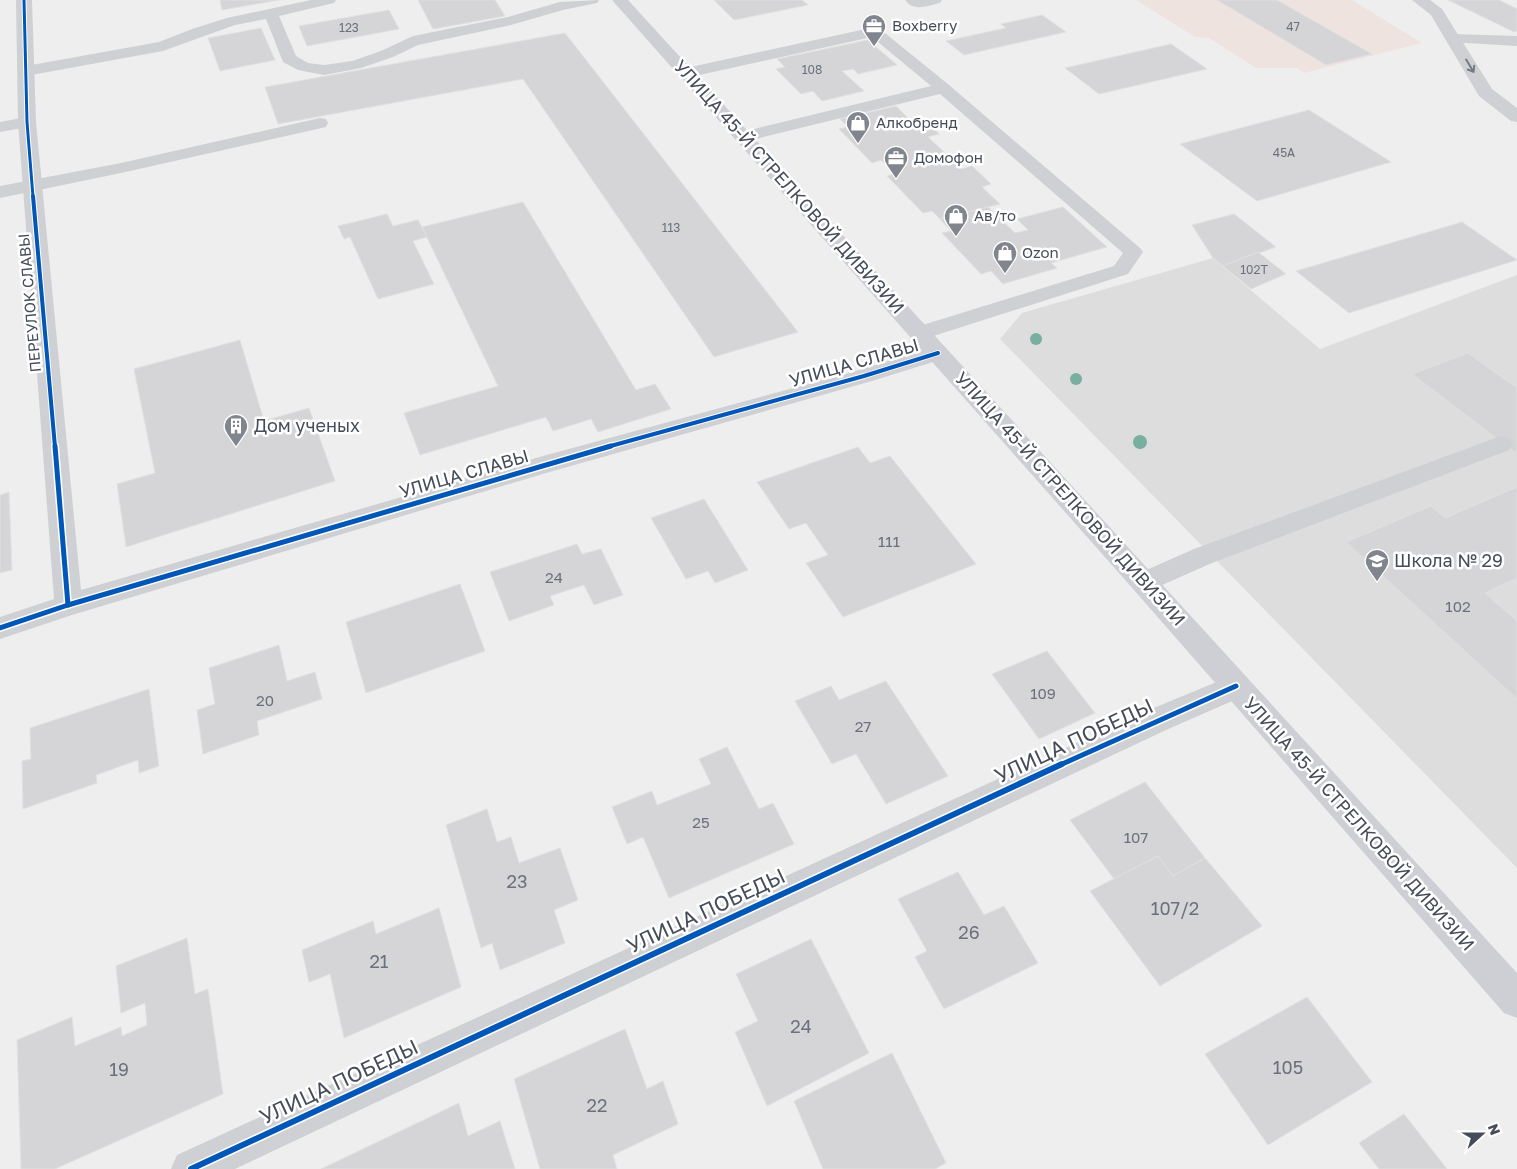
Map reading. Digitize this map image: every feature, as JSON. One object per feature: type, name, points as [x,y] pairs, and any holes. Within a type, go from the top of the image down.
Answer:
[{"type":"main road","name":"УЛИЦА 45-Й СТРЕЛКОВОЙ ДИВИЗИИ","points":[[620,0],[1517,1000]]},
{"type":"street","name":"ПЕРЕУЛОК СЛАВЫ","points":[[24,0],[27,122],[68,604]]},
{"type":"street","points":[[1420,0],[1437,12],[1486,92],[1517,117]]},
{"type":"street","name":"УЛИЦА СЛАВЫ","points":[[0,628],[68,604],[543,465],[864,376],[938,353]]},
{"type":"street","name":"УЛИЦА ПОБЕДЫ","points":[[191,1169],[1146,725],[1236,686]]},
{"type":"lane","points":[[26,71],[163,46],[196,32],[232,21],[329,0]]},
{"type":"lane","points":[[271,14],[289,59],[304,67],[324,70],[355,65],[387,54],[413,41],[511,22],[560,6],[592,0]]},
{"type":"lane","points":[[912,0],[917,4],[935,0]]},
{"type":"lane","points":[[686,73],[875,32],[944,88],[1132,252],[1121,270],[920,333]]},
{"type":"lane","points":[[1454,39],[1517,41]]},
{"type":"lane","points":[[743,137],[944,88]]},
{"type":"lane","points":[[0,127],[27,122]]},
{"type":"lane","points":[[0,192],[120,168],[320,123]]},
{"type":"lane","points":[[1144,582],[1211,554],[1501,444]]},
{"type":"shaded area","points":[[1136,0],[1352,0],[1422,43],[1304,73],[1297,68],[1256,68],[1209,38],[1195,37]]},
{"type":"shaded area","name":"Школа № 29","points":[[1213,258],[1320,349],[1517,275],[1517,868],[1000,339],[1022,313]]},
{"type":"building","points":[[220,0],[279,0],[222,10]]},
{"type":"building","points":[[418,0],[495,0],[505,16],[433,29]]},
{"type":"building","points":[[714,0],[802,0],[808,5],[734,20]]},
{"type":"building","points":[[1217,0],[1277,0],[1372,54],[1326,65]]},
{"type":"building","points":[[1448,0],[1499,0],[1517,9],[1517,31],[1514,32]]},
{"type":"building","points":[[389,10],[399,29],[307,46],[299,26]]},
{"type":"building","points":[[1042,15],[1066,32],[964,55],[946,41],[1006,28],[1001,24]]},
{"type":"building","points":[[261,28],[275,60],[220,71],[208,38]]},
{"type":"building","points":[[565,33],[798,332],[714,357],[523,79],[278,124],[265,87]]},
{"type":"building","points":[[868,40],[897,65],[858,74],[853,69],[842,71],[864,91],[822,101],[813,91],[801,94],[776,69],[785,67],[777,59]]},
{"type":"building","points":[[1171,44],[1207,69],[1099,94],[1065,68]]},
{"type":"building","points":[[896,106],[910,120],[922,118],[931,126],[939,134],[928,137],[962,169],[972,166],[991,184],[982,187],[1000,204],[940,219],[932,211],[923,213],[887,176],[895,174],[881,160],[872,163],[839,129],[848,127],[840,119]]},
{"type":"building","points":[[1309,110],[1391,162],[1257,201],[1180,144]]},
{"type":"building","points":[[523,202],[636,390],[655,384],[671,409],[598,432],[591,419],[553,431],[546,417],[420,455],[404,413],[498,386],[422,227]]},
{"type":"building","points":[[988,207],[1015,233],[1028,230],[1017,219],[1063,207],[1107,247],[1051,263],[1057,268],[1003,284],[991,271],[981,274],[942,233],[951,231],[940,219]]},
{"type":"building","points":[[387,214],[393,226],[418,220],[427,237],[413,241],[434,284],[378,299],[350,237],[344,239],[338,226]]},
{"type":"building","points":[[1234,214],[1276,247],[1223,266],[1213,258],[1192,225]]},
{"type":"building","points":[[1462,222],[1517,260],[1349,313],[1296,271]]},
{"type":"building","points":[[1258,252],[1286,274],[1251,289],[1223,266]]},
{"type":"building","name":"Дом ученых","points":[[240,340],[264,421],[309,408],[335,481],[126,547],[117,484],[155,473],[134,369]]},
{"type":"building","points":[[1468,353],[1517,388],[1517,454],[1412,374]]},
{"type":"building","points":[[858,447],[870,463],[890,456],[976,564],[843,617],[806,563],[828,555],[806,523],[789,529],[757,482]]},
{"type":"building","points":[[1517,487],[1517,578],[1485,593],[1517,621],[1517,699],[1346,542],[1431,506],[1445,518]]},
{"type":"building","points":[[9,492],[12,570],[0,573],[0,495]]},
{"type":"building","points":[[704,499],[748,570],[715,583],[708,571],[686,579],[651,518]]},
{"type":"building","points":[[577,544],[582,554],[601,549],[623,595],[594,605],[584,585],[550,596],[554,605],[509,621],[490,572]]},
{"type":"building","points":[[460,584],[485,651],[366,693],[346,622]]},
{"type":"building","points":[[279,645],[287,681],[315,672],[322,699],[257,721],[259,735],[203,754],[197,710],[215,704],[209,668]]},
{"type":"building","points":[[1047,651],[1095,713],[1039,739],[992,674]]},
{"type":"building","points":[[886,681],[948,776],[886,804],[856,754],[832,764],[795,701],[831,686],[839,700]]},
{"type":"building","points":[[149,689],[159,766],[139,773],[138,760],[96,775],[97,783],[23,809],[22,761],[31,759],[30,728]]},
{"type":"building","points":[[727,747],[759,809],[773,803],[794,844],[669,898],[643,837],[627,844],[612,807],[652,791],[657,805],[711,784],[699,759]]},
{"type":"building","points":[[1145,782],[1205,858],[1173,876],[1158,856],[1114,879],[1070,820]]},
{"type":"building","points":[[487,809],[497,842],[511,837],[519,863],[560,848],[578,900],[554,910],[565,943],[500,970],[492,943],[481,948],[446,825]]},
{"type":"building","points":[[1158,856],[1173,876],[1205,858],[1262,926],[1160,986],[1090,891]]},
{"type":"building","points":[[958,872],[984,915],[1004,906],[1038,963],[944,1009],[915,957],[927,951],[898,899]]},
{"type":"building","points":[[439,908],[461,987],[344,1038],[330,974],[309,982],[302,950],[373,921],[376,934]]},
{"type":"building","points":[[187,938],[195,994],[208,989],[223,1094],[55,1169],[21,1169],[17,1040],[72,1017],[75,1046],[121,1027],[122,1036],[147,1025],[145,1003],[121,1013],[116,966]]},
{"type":"building","points":[[811,939],[869,1053],[767,1106],[735,1032],[758,1021],[736,974]]},
{"type":"building","points":[[1307,997],[1372,1082],[1268,1145],[1205,1054]]},
{"type":"building","points":[[625,1029],[647,1089],[663,1081],[678,1124],[613,1155],[617,1169],[540,1169],[514,1079]]},
{"type":"building","points":[[892,1053],[946,1163],[935,1169],[823,1169],[794,1101]]},
{"type":"building","points":[[459,1103],[468,1136],[500,1121],[515,1169],[321,1169]]},
{"type":"building","points":[[1404,1114],[1447,1169],[1379,1169],[1359,1143]]},
{"type":"cycle path","points":[[24,0],[27,122],[68,605]]},
{"type":"cycle path","points":[[0,628],[68,605],[543,465],[864,376],[938,353]]},
{"type":"cycle path","points":[[191,1169],[1155,721],[1236,686]]},
{"type":"place","name":"Boxberry","points":[[874,47]]},
{"type":"place","name":"Алкобренд","points":[[858,144]]},
{"type":"place","name":"Домофон","points":[[896,179]]},
{"type":"place","name":"Ав/то","points":[[956,237]]},
{"type":"place","name":"Ozon","points":[[1005,274]]},
{"type":"place","name":"Дом ученых","points":[[236,447]]},
{"type":"place","name":"Школа № 29","points":[[1377,582]]}]
